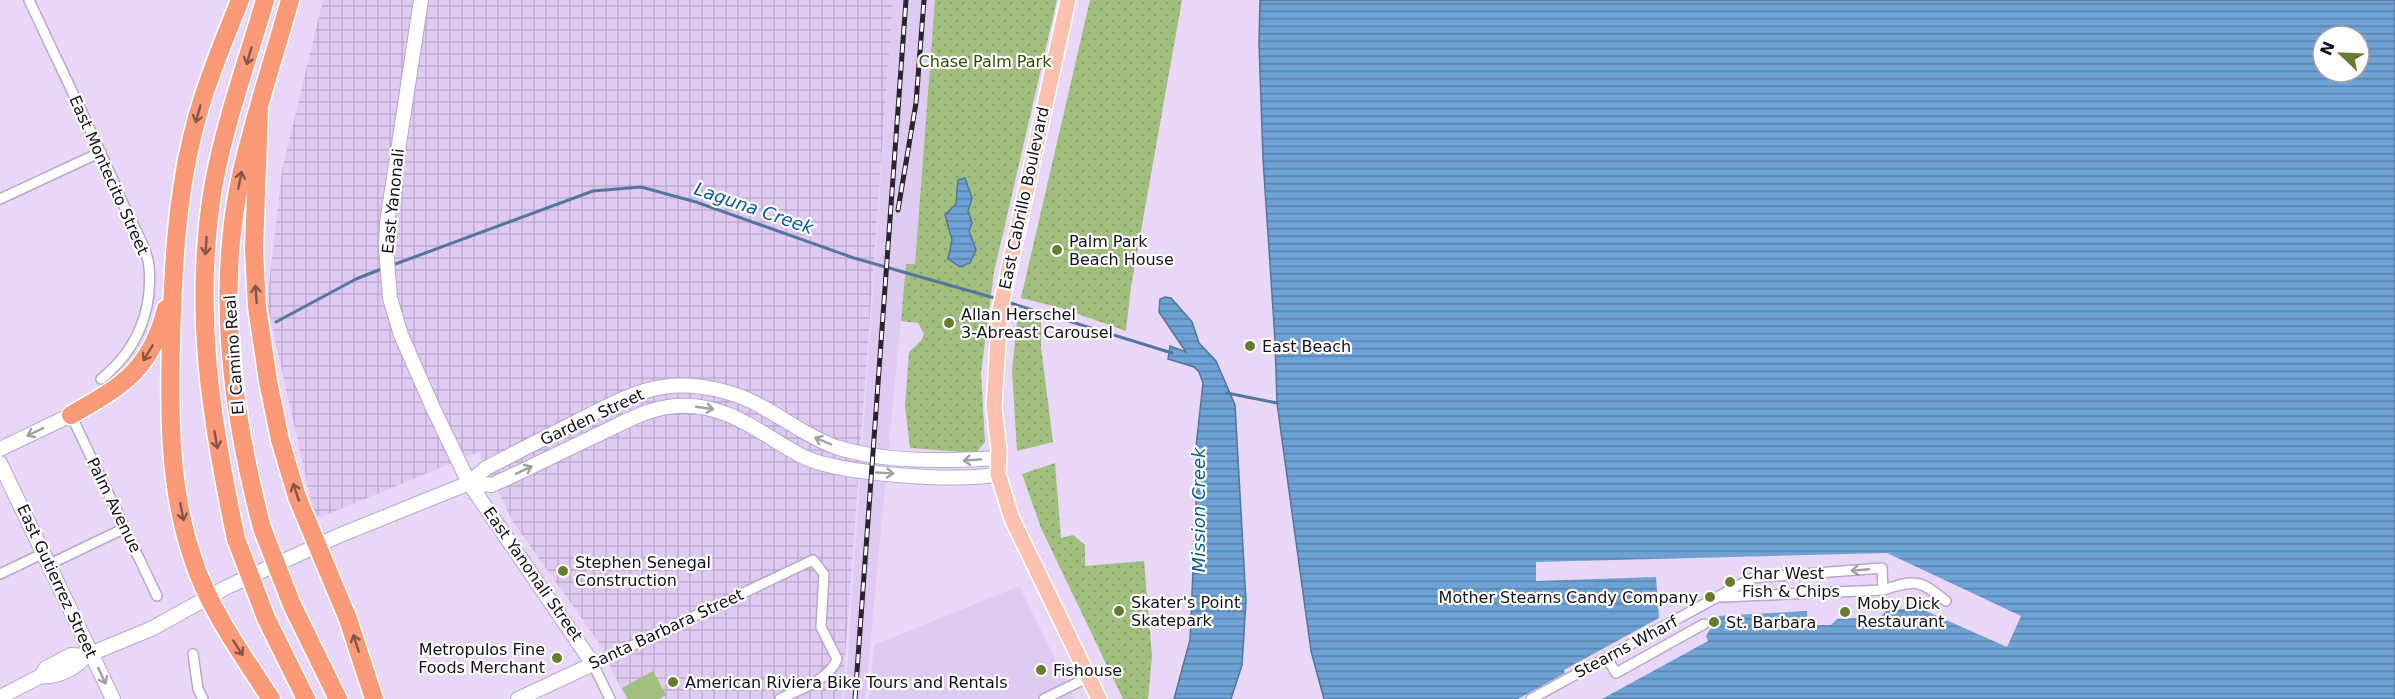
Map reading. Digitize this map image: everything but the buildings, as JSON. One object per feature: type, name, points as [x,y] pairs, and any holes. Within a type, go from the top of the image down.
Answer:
[{"type":"highway","points":[[71,415],[125,383],[139,367],[161,326],[172,278],[191,139],[210,78],[240,0]]},
{"type":"highway","name":"El Camino Real","points":[[265,0],[217,170],[205,268],[204,334],[208,392],[221,474],[236,539],[266,618],[306,699]]},
{"type":"highway","name":"El Camino Real","points":[[290,0],[242,171],[230,263],[229,320],[237,418],[262,528],[292,605],[338,699]]},
{"type":"highway","points":[[259,110],[254,249],[257,307],[280,440],[297,497],[319,545],[348,620],[374,699]]},
{"type":"highway","points":[[172,278],[170,385],[175,475],[191,554],[209,597],[271,699]]},
{"type":"main road","name":"East Yanonali","points":[[421,0],[386,247],[387,281],[394,314],[411,357],[469,483]]},
{"type":"main road","name":"East Cabrillo Boulevard","points":[[1068,0],[1000,310],[994,372],[998,466],[1012,519],[1099,699]]},
{"type":"main road","name":"Garden Street","points":[[0,697],[41,676],[50,677],[77,665],[88,655],[151,629],[209,597],[319,545],[469,483],[483,470],[615,403],[665,386],[708,388],[747,399],[812,436],[838,447],[900,457],[963,460],[998,466]]},
{"type":"main road","name":"Garden Street","points":[[469,483],[492,485],[645,412],[678,406],[702,406],[728,413],[804,457],[829,466],[971,478],[998,466]]},
{"type":"main road","points":[[0,449],[71,415]]},
{"type":"main road","name":"East Gutierrez Street","points":[[0,463],[47,558],[88,655],[113,699]]},
{"type":"main road","name":"East Yanonali Street","points":[[469,483],[593,664]]},
{"type":"main road","name":"Santa Barbara Street","points":[[519,699],[593,664]]},
{"type":"street","name":"East Montecito Street","points":[[29,0],[101,152],[149,264],[146,314],[138,337],[122,361],[101,379]]},
{"type":"street","points":[[0,199],[101,152]]},
{"type":"street","name":"Palm Avenue","points":[[71,415],[157,596]]},
{"type":"street","points":[[0,574],[125,528]]},
{"type":"street","name":"Santa Barbara Street","points":[[593,664],[813,560],[824,574],[821,627],[834,653],[835,663],[825,676],[780,699]]},
{"type":"street","name":"Stearns Wharf","points":[[1531,699],[1752,579],[1882,568],[1883,590]]},
{"type":"street","name":"Stearns Wharf","points":[[1722,597],[1883,590],[1904,583],[1926,584],[1946,601]]},
{"type":"street","points":[[1607,657],[1616,673],[1704,624]]},
{"type":"street","points":[[193,654],[198,689],[203,699]]},
{"type":"street","name":"East Yanonali Street","points":[[593,664],[610,699]]},
{"type":"street","points":[[1044,699],[1089,677]]},
{"type":"shaded area","points":[[323,0],[893,0],[842,699],[626,699],[600,644],[513,522],[479,452],[321,517],[314,514],[267,303],[282,170]]},
{"type":"shaded area","points":[[893,0],[935,0],[915,265],[906,265],[865,699],[845,699]]},
{"type":"shaded area","points":[[1019,586],[1075,699],[869,699],[874,645]]},
{"type":"green space","name":"Chase Palm Park","points":[[935,0],[1057,0],[994,272],[981,373],[985,442],[976,453],[910,448],[905,406],[909,352],[921,341],[924,334],[918,323],[901,321],[906,264],[915,264]]},
{"type":"green space","name":"Chase Palm Park","points":[[1090,0],[1182,0],[1131,287],[1126,331],[1061,308],[1021,298]]},
{"type":"green space","points":[[1018,314],[1041,320],[1041,347],[1053,442],[1017,451],[1012,370]]},
{"type":"green space","points":[[1055,463],[1061,538],[1073,535],[1085,545],[1085,566],[1144,561],[1152,656],[1148,699],[1123,699],[1041,528],[1022,474]]},
{"type":"green space","points":[[653,671],[666,695],[659,699],[628,699],[622,688]]},
{"type":"water","points":[[1260,0],[2395,0],[2395,699],[1324,699],[1311,651],[1277,403],[1259,43]]},
{"type":"water","points":[[965,178],[972,198],[968,211],[972,223],[969,231],[976,250],[970,263],[960,267],[948,259],[952,240],[945,215],[956,204],[958,180]]},
{"type":"water","name":"Mission Creek","points":[[1171,298],[1192,322],[1199,343],[1216,361],[1235,405],[1246,601],[1242,665],[1231,699],[1174,699],[1190,640],[1196,447],[1203,383],[1199,372],[1194,367],[1168,359],[1170,346],[1186,352],[1159,312],[1160,299]]},
{"type":"pier","points":[[1887,553],[2021,616],[2007,647],[1919,608],[1887,610],[1880,617],[1837,619],[1831,625],[1808,625],[1807,611],[1718,616],[1706,636],[1708,641],[1602,699],[1518,699],[1565,673],[1564,670],[1659,618],[1656,577],[1536,581],[1536,562]]},
{"type":"waterway","name":"Laguna Creek","points":[[390,266],[593,191],[641,187],[696,202],[854,258],[998,299]]},
{"type":"waterway","name":"Laguna Creek","points":[[276,322],[356,279],[384,268]]},
{"type":"waterway","name":"Laguna Creek","points":[[1007,302],[1172,353]]},
{"type":"waterway","points":[[1227,393],[1277,403]]},
{"type":"railway","points":[[855,699],[906,0]]},
{"type":"railway","points":[[898,210],[916,103],[924,0]]},
{"type":"place","name":"Palm Park Beach House","points":[[1057,250]]},
{"type":"place","name":"Allan Herschel 3-Abreast Carousel","points":[[949,323]]},
{"type":"place","name":"East Beach","points":[[1250,346]]},
{"type":"place","name":"Stephen Senegal Construction","points":[[563,571]]},
{"type":"place","name":"Char West Fish & Chips","points":[[1730,582]]},
{"type":"place","name":"Mother Stearns Candy Company","points":[[1710,597]]},
{"type":"place","name":"Skater's Point Skatepark","points":[[1119,611]]},
{"type":"place","name":"Moby Dick Restaurant","points":[[1845,612]]},
{"type":"place","name":"St. Barbara","points":[[1714,622]]},
{"type":"place","name":"Metropulos Fine Foods Merchant","points":[[557,658]]},
{"type":"place","name":"Fishouse","points":[[1041,670]]},
{"type":"place","name":"American Riviera Bike Tours and Rentals","points":[[673,682]]}]
